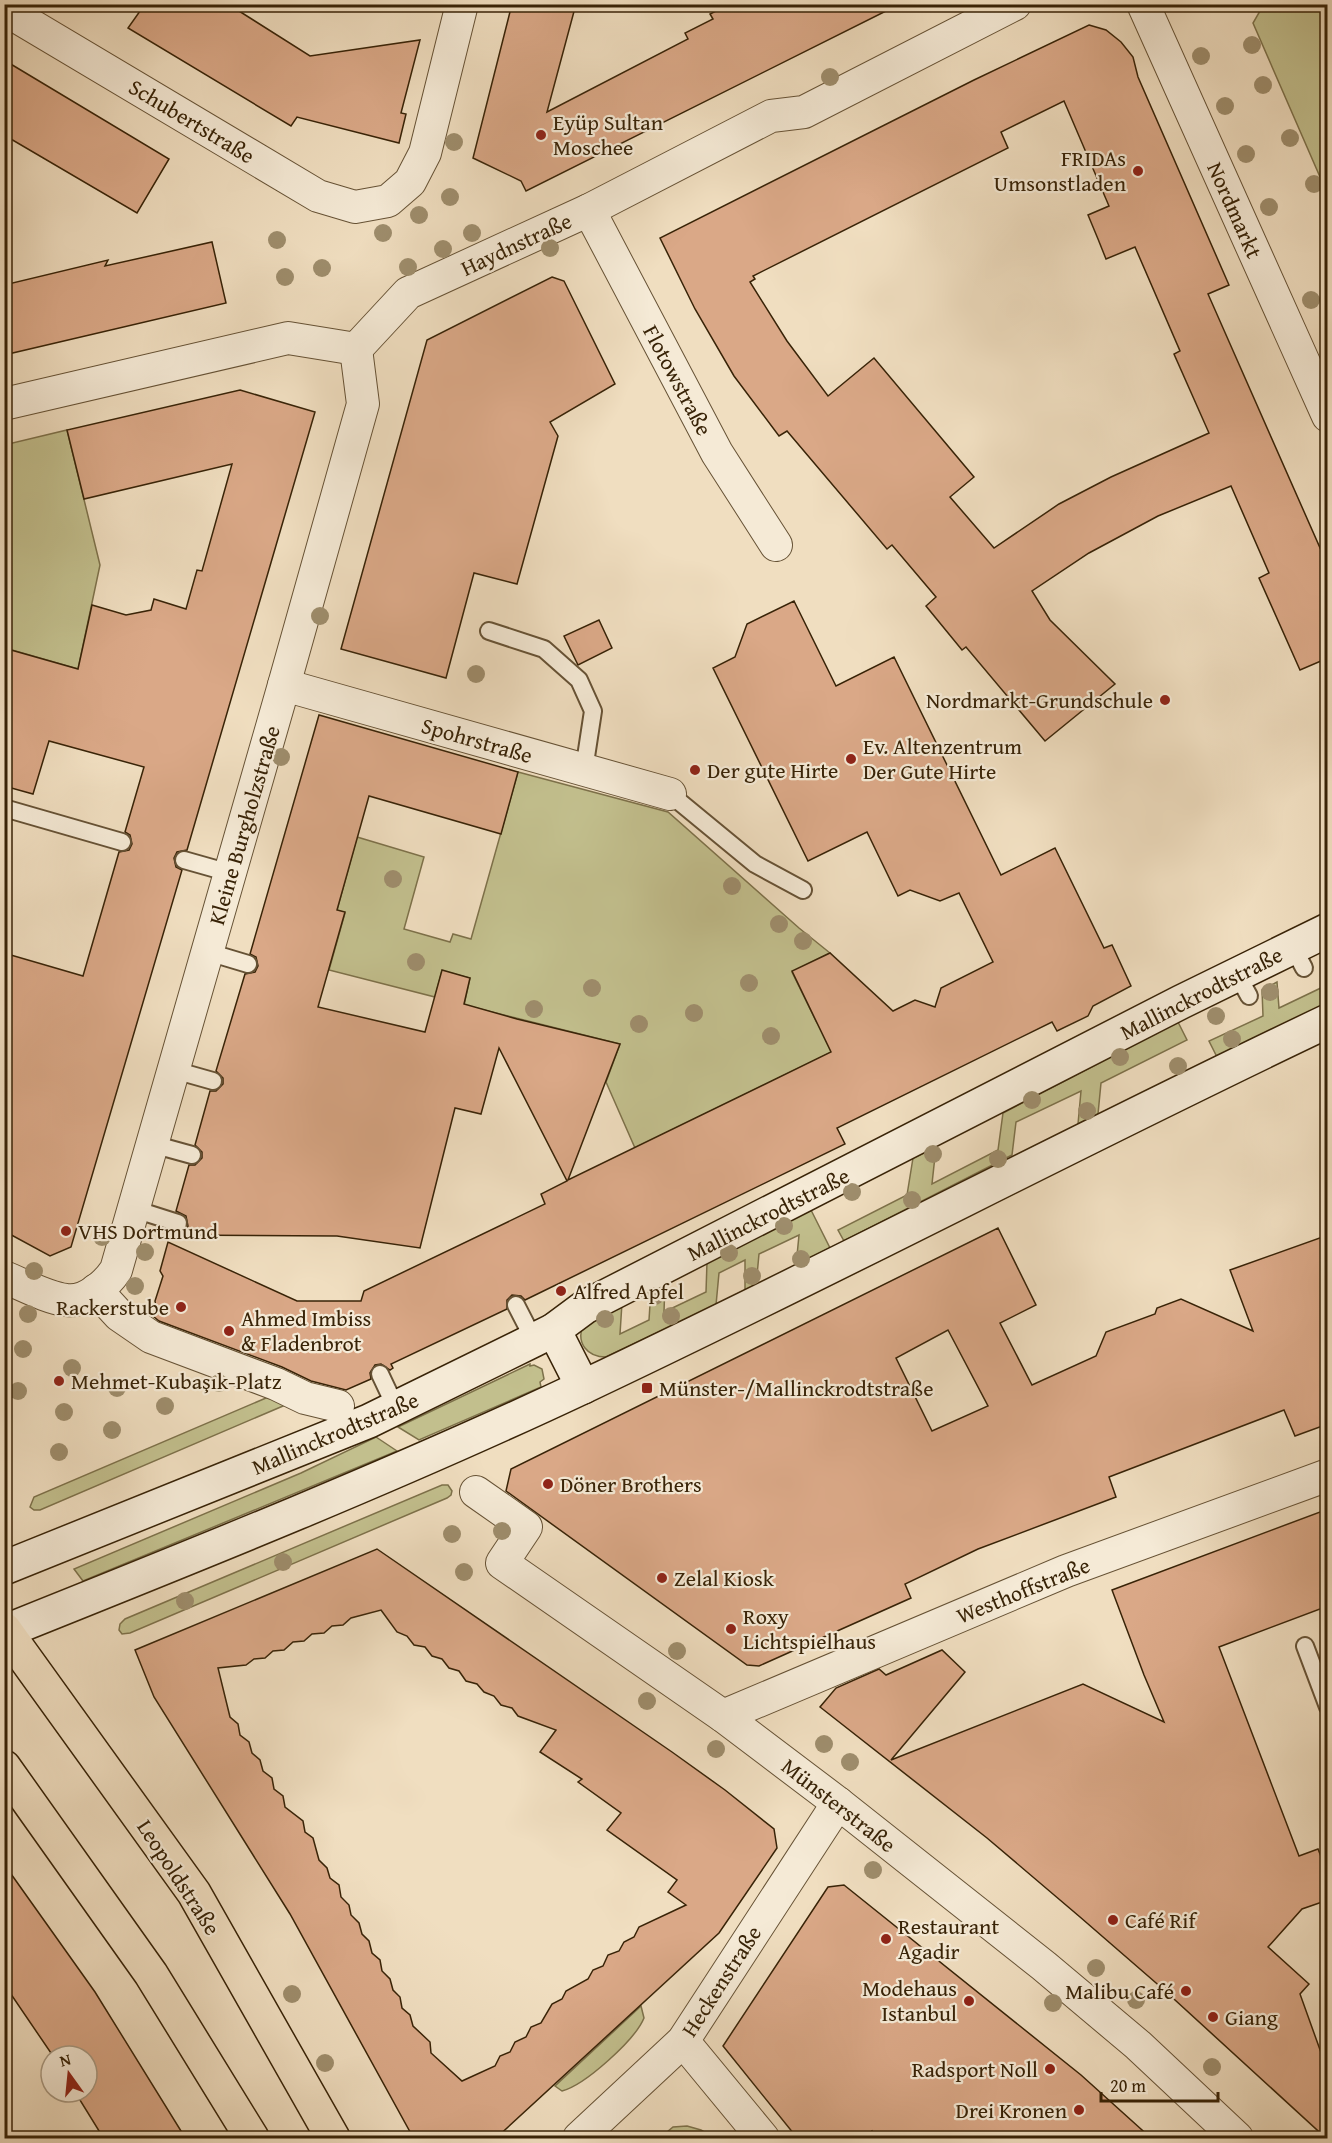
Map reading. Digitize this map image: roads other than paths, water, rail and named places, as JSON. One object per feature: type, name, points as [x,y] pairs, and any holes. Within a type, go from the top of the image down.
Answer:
[{"type":"main road","name":"Mallinckrodtstraße","points":[[4,1568],[396,1408],[544,1335],[585,1307],[1299,958],[1328,930]]},
{"type":"main road","points":[[5,1630],[427,1459],[583,1387],[1218,1073],[1328,1021]]},
{"type":"main road","points":[[544,1335],[583,1387]]},
{"type":"main road","name":"Leopoldstraße","points":[[5,1630],[194,1893],[333,2139]]},
{"type":"main road","points":[[4,1767],[151,1974],[252,2139]]},
{"type":"street","name":"Schubertstraße","points":[[4,9],[318,196],[355,207],[388,201],[410,182],[425,153],[462,4]]},
{"type":"street","name":"Haydnstraße","points":[[356,349],[408,293],[589,210],[771,116],[804,112],[1015,4]]},
{"type":"street","name":"Nordmarkt","points":[[1143,4],[1328,416]]},
{"type":"street","name":"Flotowstraße","points":[[589,210],[717,453],[776,545]]},
{"type":"street","points":[[4,404],[288,338],[356,349]]},
{"type":"street","name":"Kleine Burgholzstraße","points":[[96,1290],[108,1281],[116,1270],[285,685],[363,404],[356,349]]},
{"type":"street","name":"Spohrstraße","points":[[285,685],[395,727],[511,760],[584,770],[670,794]]},
{"type":"street","points":[[4,1276],[66,1301],[82,1298],[96,1290],[119,1315],[151,1337],[237,1376],[338,1406]]},
{"type":"street","name":"Westhoffstraße","points":[[723,1716],[1066,1571],[1328,1475]]},
{"type":"street","name":"Münsterstraße","points":[[476,1492],[526,1527],[502,1563],[723,1716],[838,1803],[1138,2045],[1237,2139]]},
{"type":"street","name":"Heckenstraße","points":[[579,2139],[683,2041],[838,1803]]},
{"type":"street","points":[[683,2041],[763,2139]]},
{"type":"lane","points":[[489,631],[544,649],[579,680],[593,711],[584,770]]},
{"type":"lane","points":[[670,794],[755,864],[803,890]]},
{"type":"lane","points":[[4,808],[122,842]]},
{"type":"lane","points":[[184,860],[231,873]]},
{"type":"lane","points":[[208,952],[248,964]]},
{"type":"lane","points":[[174,1070],[213,1081]]},
{"type":"lane","points":[[152,1144],[192,1155]]},
{"type":"lane","points":[[134,1209],[178,1223]]},
{"type":"lane","points":[[516,1305],[544,1335]]},
{"type":"lane","points":[[380,1374],[396,1408]]},
{"type":"lane","points":[[1305,1646],[1328,1707]]},
{"type":"place","name":"Eyüp Sultan Moschee","points":[[541,135]]},
{"type":"place","name":"FRIDAs Umsonstladen","points":[[1138,171]]},
{"type":"place","name":"Nordmarkt-Grundschule","points":[[1165,700]]},
{"type":"place","name":"Ev. Altenzentrum Der Gute Hirte","points":[[851,759]]},
{"type":"place","name":"Der gute Hirte","points":[[695,770]]},
{"type":"place","name":"VHS Dortmund","points":[[66,1231]]},
{"type":"place","name":"Alfred Apfel","points":[[561,1291]]},
{"type":"place","name":"Rackerstube","points":[[181,1307]]},
{"type":"place","name":"Ahmed Imbiss & Fladenbrot","points":[[229,1331]]},
{"type":"place","name":"Mehmet-Kubaşık-Platz","points":[[59,1381]]},
{"type":"place","name":"Münster-/Mallinckrodtstraße","points":[[647,1388]]},
{"type":"place","name":"Döner Brothers","points":[[548,1484]]},
{"type":"place","name":"Zelal Kiosk","points":[[662,1578]]},
{"type":"place","name":"Roxy Lichtspielhaus","points":[[731,1629]]},
{"type":"place","name":"Café Rif","points":[[1113,1920]]},
{"type":"place","name":"Restaurant Agadir","points":[[886,1939]]},
{"type":"place","name":"Malibu Café","points":[[1186,1991]]},
{"type":"place","name":"Modehaus Istanbul","points":[[969,2001]]},
{"type":"place","name":"Giang","points":[[1213,2017]]},
{"type":"place","name":"Radsport Noll","points":[[1050,2069]]},
{"type":"place","name":"Drei Kronen","points":[[1079,2110]]}]
